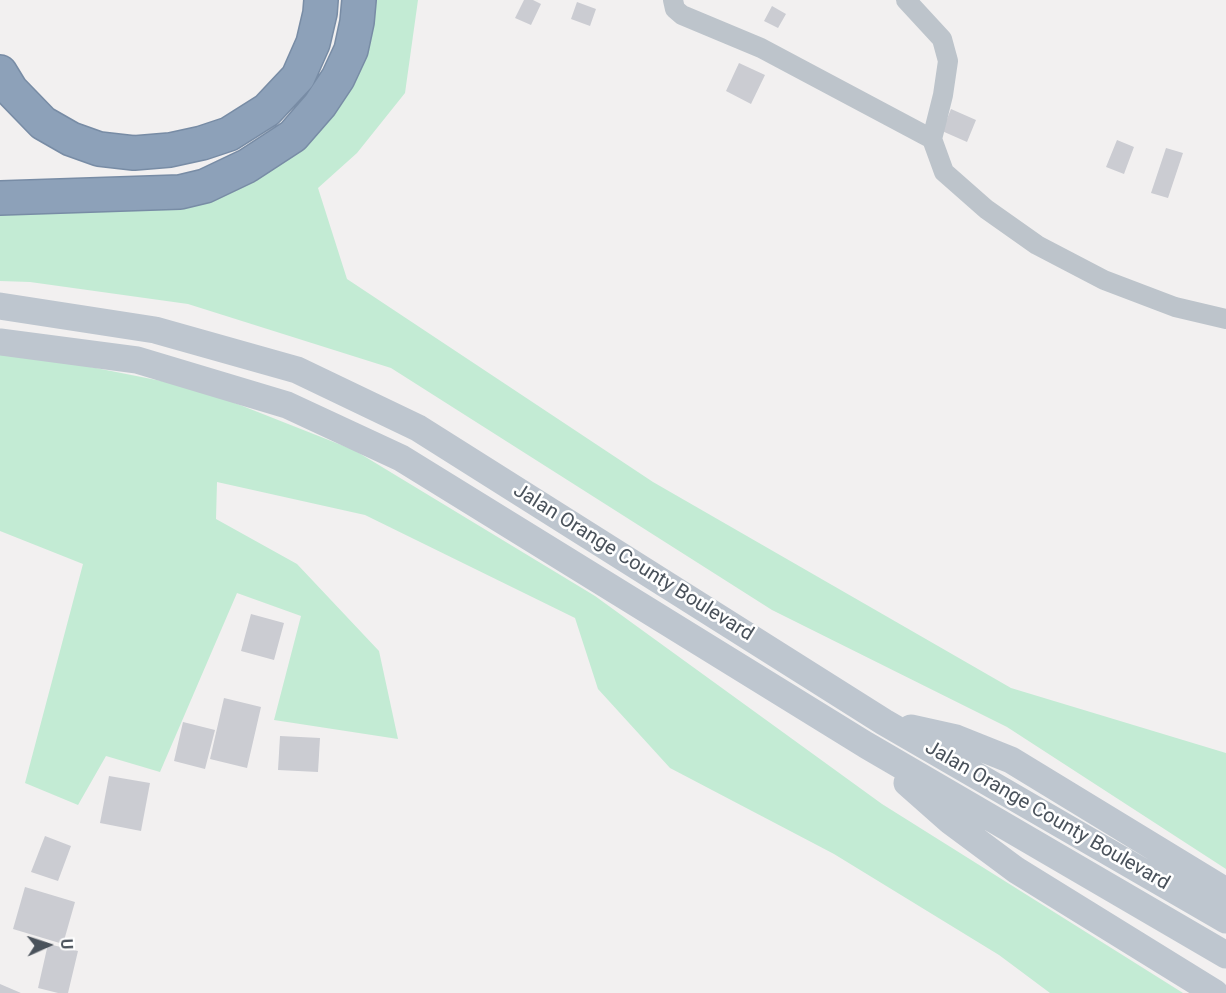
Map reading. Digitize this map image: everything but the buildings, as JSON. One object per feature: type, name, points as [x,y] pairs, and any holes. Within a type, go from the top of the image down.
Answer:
[{"type":"highway","points":[[0,72],[11,90],[43,123],[71,139],[99,149],[134,153],[202,143],[230,134],[267,110],[298,76],[313,43],[321,0]]},
{"type":"highway","points":[[0,198],[180,192],[205,186],[247,166],[293,136],[320,105],[338,78],[351,50],[359,0]]},
{"type":"main road","name":"Jalan Orange County Boulevard","points":[[0,306],[155,330],[297,370],[418,428],[884,722],[1226,920]]},
{"type":"main road","name":"Jalan Orange County Boulevard","points":[[0,342],[137,360],[287,405],[401,458],[866,745],[1226,955]]},
{"type":"main road","points":[[884,722],[956,738],[1011,760],[1226,891]]},
{"type":"main road","points":[[866,745],[950,821],[1016,870],[1215,993]]},
{"type":"street","points":[[673,0],[675,9],[681,15],[761,48],[932,139]]},
{"type":"street","points":[[906,0],[942,39],[948,61],[944,95],[932,139],[944,172],[986,209],[1037,245],[1104,280],[1175,307],[1226,319]]},
{"type":"green space","points":[[370,0],[418,0],[405,93],[357,153],[318,188],[347,279],[653,482],[1011,688],[1226,753],[1226,869],[1007,727],[772,610],[391,368],[188,304],[30,282],[0,281],[0,202],[223,183],[336,105]]},
{"type":"green space","points":[[0,352],[15,352],[197,388],[354,450],[595,596],[882,804],[1183,993],[1050,993],[999,955],[834,854],[670,768],[598,689],[575,618],[365,515],[217,482],[216,519],[297,564],[379,651],[398,739],[274,720],[301,616],[237,593],[160,772],[106,756],[78,805],[25,783],[83,564],[0,531]]}]
